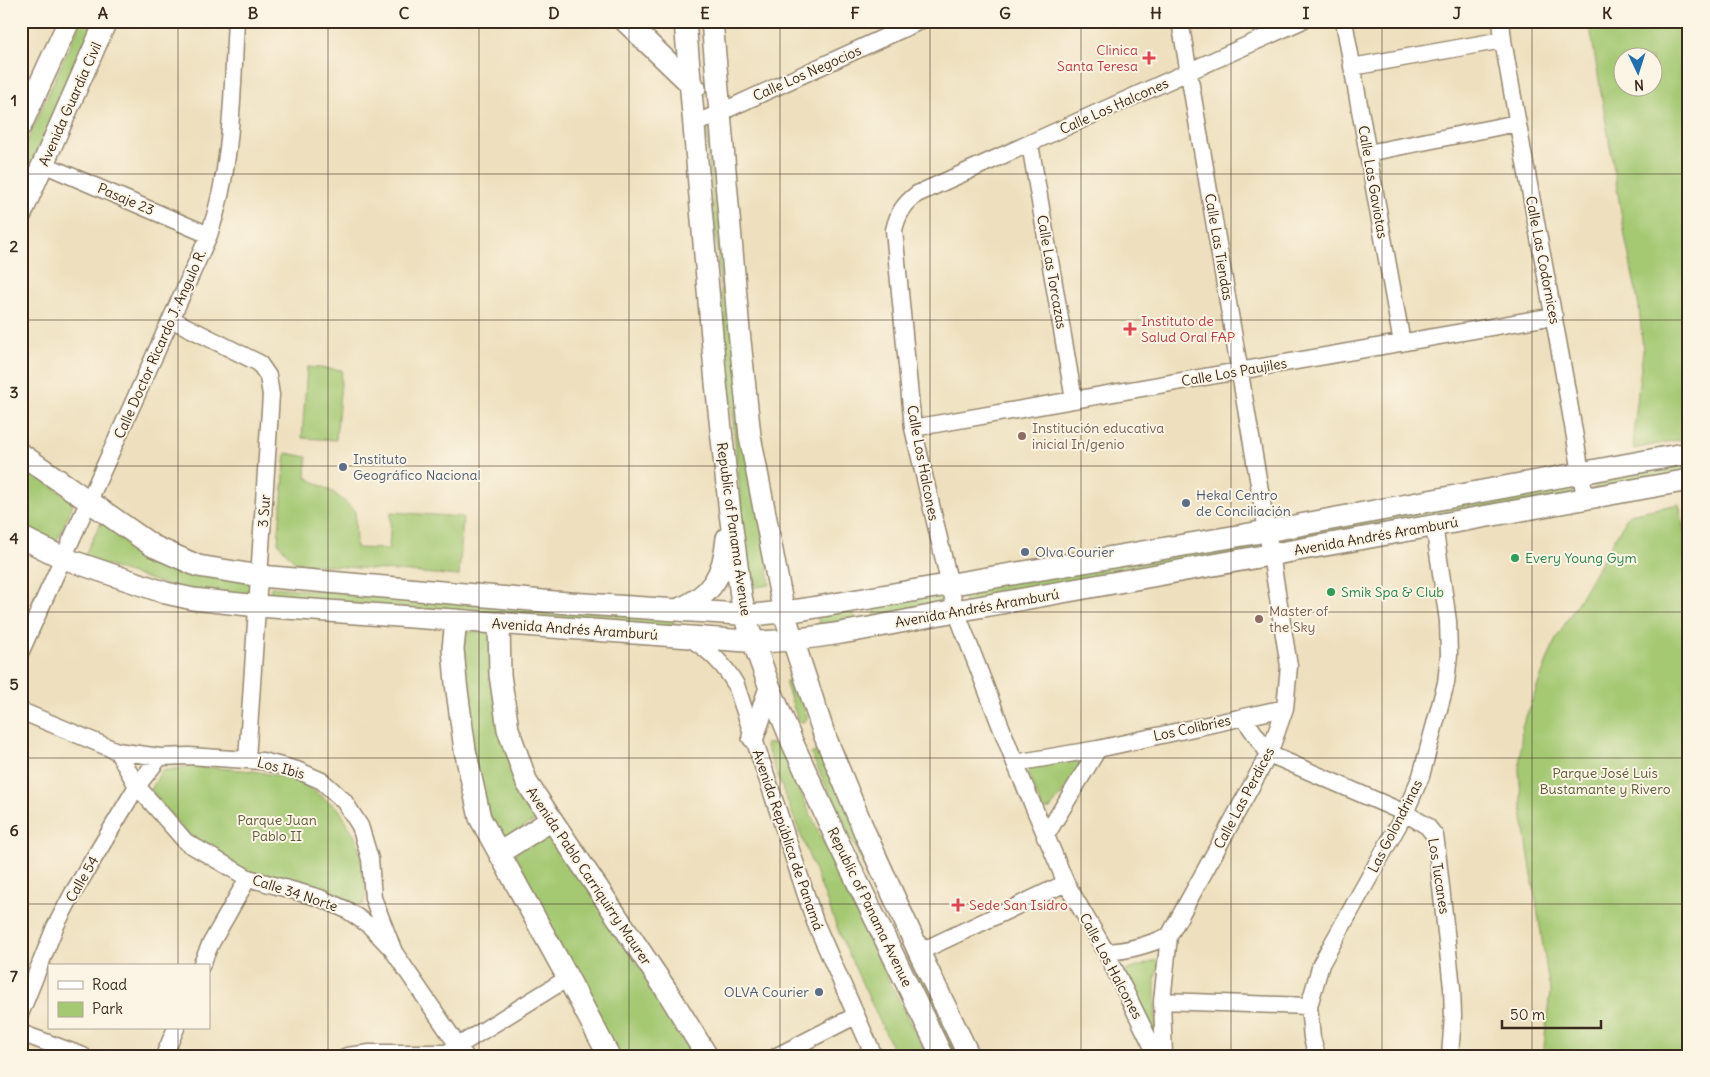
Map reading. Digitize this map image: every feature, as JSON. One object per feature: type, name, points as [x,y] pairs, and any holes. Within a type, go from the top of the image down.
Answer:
[{"type":"main road","points":[[21,125],[69,21]]},
{"type":"main road","name":"Avenida Guardia Civil","points":[[21,214],[106,21]]},
{"type":"main road","points":[[625,21],[721,112]]},
{"type":"main road","points":[[671,21],[685,29],[717,67]]},
{"type":"main road","name":"Republic of Panama Avenue","points":[[712,21],[750,436],[784,613],[824,734],[865,833],[969,1056]]},
{"type":"main road","name":"Republic of Panama Avenue","points":[[685,29],[695,124],[716,383],[730,513],[744,614],[752,642],[794,744],[839,844],[942,1056]]},
{"type":"main road","name":"Avenida Andrés Aramburú","points":[[21,454],[154,546],[198,566],[260,576],[554,602],[744,614],[784,613],[1267,532],[1689,453]]},
{"type":"main road","name":"Avenida Andrés Aramburú","points":[[21,536],[63,558],[166,594],[193,599],[258,606],[752,642],[792,640],[866,628],[1689,480]]},
{"type":"main road","points":[[681,610],[704,596],[718,577],[726,551],[730,513]]},
{"type":"main road","points":[[861,600],[866,628]]},
{"type":"main road","points":[[681,610],[693,616],[695,625],[692,632],[686,637]]},
{"type":"main road","points":[[456,620],[454,649],[456,683],[470,780],[480,818],[609,1056]]},
{"type":"main road","name":"Avenida Pablo Carriquirry Maurer","points":[[499,623],[500,675],[508,729],[527,784],[550,821],[667,991],[707,1056]]},
{"type":"main road","points":[[753,737],[770,688]]},
{"type":"main road","points":[[794,744],[824,734]]},
{"type":"main road","points":[[499,854],[550,821]]},
{"type":"street","name":"Calle Doctor Ricardo J. Angulo R.","points":[[21,651],[209,234],[219,206],[230,134],[236,21]]},
{"type":"street","name":"Calle Los Negocios","points":[[695,124],[920,21]]},
{"type":"street","name":"Calle Las Tiendas","points":[[1180,21],[1267,532]]},
{"type":"street","name":"Calle Los Halcones","points":[[1158,1056],[1106,952],[1066,883],[1045,837],[956,611],[913,428],[894,230],[897,216],[906,203],[917,194],[1301,21]]},
{"type":"street","name":"Calle Las Gaviotas","points":[[1344,21],[1402,343]]},
{"type":"street","name":"Calle Las Codornices","points":[[1501,21],[1502,40],[1566,377],[1585,498]]},
{"type":"street","points":[[1352,67],[1502,40]]},
{"type":"street","points":[[1368,153],[1517,123]]},
{"type":"street","name":"Calle Las Torcazas","points":[[1030,144],[1074,400]]},
{"type":"street","name":"Pasaje 23","points":[[44,164],[209,234]]},
{"type":"street","name":"Calle Los Paujiles","points":[[913,428],[1554,316]]},
{"type":"street","name":"3 Sur","points":[[171,319],[259,363],[268,376],[271,395],[247,760]]},
{"type":"street","name":"Las Golondrinas","points":[[1317,1056],[1312,1038],[1309,1006],[1321,964],[1404,813],[1421,776],[1448,670],[1448,621],[1434,525]]},
{"type":"street","name":"Calle Las Perdices","points":[[1164,1056],[1162,1001],[1169,936],[1269,754],[1285,708],[1289,666],[1267,532]]},
{"type":"street","name":"Avenida República de Panamá","points":[[686,637],[707,648],[728,671],[740,693],[815,922],[874,1056]]},
{"type":"street","name":"Los Colibríes","points":[[1015,763],[1098,748],[1285,708]]},
{"type":"street","name":"Los Ibis","points":[[21,711],[117,751],[160,757],[189,756],[262,761],[297,770],[322,781],[344,801],[360,826],[370,858],[373,898],[394,952],[453,1052]]},
{"type":"street","points":[[1243,717],[1269,754]]},
{"type":"street","points":[[1045,837],[1098,748]]},
{"type":"street","name":"Calle 34 Norte","points":[[117,751],[137,786],[186,842],[248,878],[320,898],[348,910],[370,926],[394,952]]},
{"type":"street","name":"Los Tucanes","points":[[1269,754],[1404,813],[1427,826],[1435,836],[1452,988],[1453,1016],[1450,1056]]},
{"type":"street","name":"Calle 54","points":[[21,1012],[55,927],[73,893],[137,786],[160,757]]},
{"type":"street","points":[[202,964],[210,945],[248,878]]},
{"type":"street","points":[[919,952],[1066,883]]},
{"type":"street","name":"Calle 34 Norte","points":[[348,910],[369,906],[373,898]]},
{"type":"street","points":[[1106,952],[1145,946],[1169,936]]},
{"type":"street","points":[[347,1056],[370,1053],[453,1052],[568,978]]},
{"type":"street","points":[[1162,1001],[1309,1006]]},
{"type":"street","points":[[778,1056],[855,1016]]},
{"type":"street","points":[[164,1056],[175,1030]]},
{"type":"street","points":[[21,1033],[83,1056]]},
{"type":"green space","points":[[81,21],[100,21],[21,196],[21,155]]},
{"type":"green space","points":[[1589,21],[1689,21],[1689,380],[1682,411],[1684,439],[1633,449],[1643,350],[1639,307],[1625,236]]},
{"type":"green space","points":[[705,124],[714,124],[770,585],[749,588]]},
{"type":"green space","points":[[307,367],[342,370],[336,440],[302,438]]},
{"type":"green space","points":[[286,453],[307,457],[306,477],[334,493],[355,510],[356,548],[389,549],[391,512],[463,517],[459,576],[296,563],[278,543]]},
{"type":"green space","points":[[1689,458],[1689,476],[1595,493],[1592,476]]},
{"type":"green space","points":[[21,464],[74,502],[54,548],[21,530]]},
{"type":"green space","points":[[1572,479],[1574,498],[1290,549],[1289,533]]},
{"type":"green space","name":"Parque José Luis Bustamante y Rivero","points":[[1679,504],[1689,555],[1689,1056],[1543,1056],[1550,991],[1523,818],[1519,772],[1522,727],[1554,643],[1629,514]]},
{"type":"green space","points":[[103,519],[253,581],[252,597],[192,593],[83,558]]},
{"type":"green space","points":[[1254,538],[1256,552],[965,605],[964,588]]},
{"type":"green space","points":[[271,587],[674,618],[674,623],[671,630],[276,597],[270,593]]},
{"type":"green space","points":[[941,591],[944,609],[876,620],[873,602]]},
{"type":"green space","points":[[852,607],[854,620],[819,625],[817,613]]},
{"type":"green space","points":[[463,631],[490,632],[540,818],[506,837],[498,835],[476,781],[464,681]]},
{"type":"green space","points":[[789,680],[796,684],[807,716],[807,719],[803,722],[799,721],[797,717],[786,685],[786,681]]},
{"type":"green space","points":[[778,743],[866,935],[927,1056],[896,1056],[842,940],[765,744]]},
{"type":"green space","points":[[820,750],[963,1056],[954,1056],[811,754]]},
{"type":"green space","points":[[1083,753],[1085,763],[1050,809],[1043,810],[1025,767]]},
{"type":"green space","name":"Parque Juan Pablo II","points":[[192,766],[254,771],[298,780],[339,809],[357,840],[368,890],[363,905],[348,906],[242,872],[188,835],[151,790],[161,771]]},
{"type":"green space","points":[[550,833],[587,886],[697,1056],[617,1056],[513,857],[524,845]]},
{"type":"green space","points":[[1161,959],[1155,978],[1155,1014],[1158,1037],[1151,1036],[1126,984],[1125,971]]},
{"type":"place","name":"Clinica Santa Teresa","points":[[1149,58]]},
{"type":"place","name":"Instituto de Salud Oral FAP","points":[[1130,329]]},
{"type":"place","name":"Institución educativa inicial In/genio","points":[[1022,436]]},
{"type":"place","name":"Instituto Geográfico Nacional","points":[[343,467]]},
{"type":"place","name":"Hekal Centro de Conciliación","points":[[1186,503]]},
{"type":"place","name":"Olva Courier","points":[[1025,552]]},
{"type":"place","name":"Every Young Gym","points":[[1515,558]]},
{"type":"place","name":"Smik Spa & Club","points":[[1331,592]]},
{"type":"place","name":"Master of the Sky","points":[[1259,619]]},
{"type":"place","name":"Sede San Isidro","points":[[958,905]]},
{"type":"place","name":"OLVA Courier","points":[[819,992]]}]
